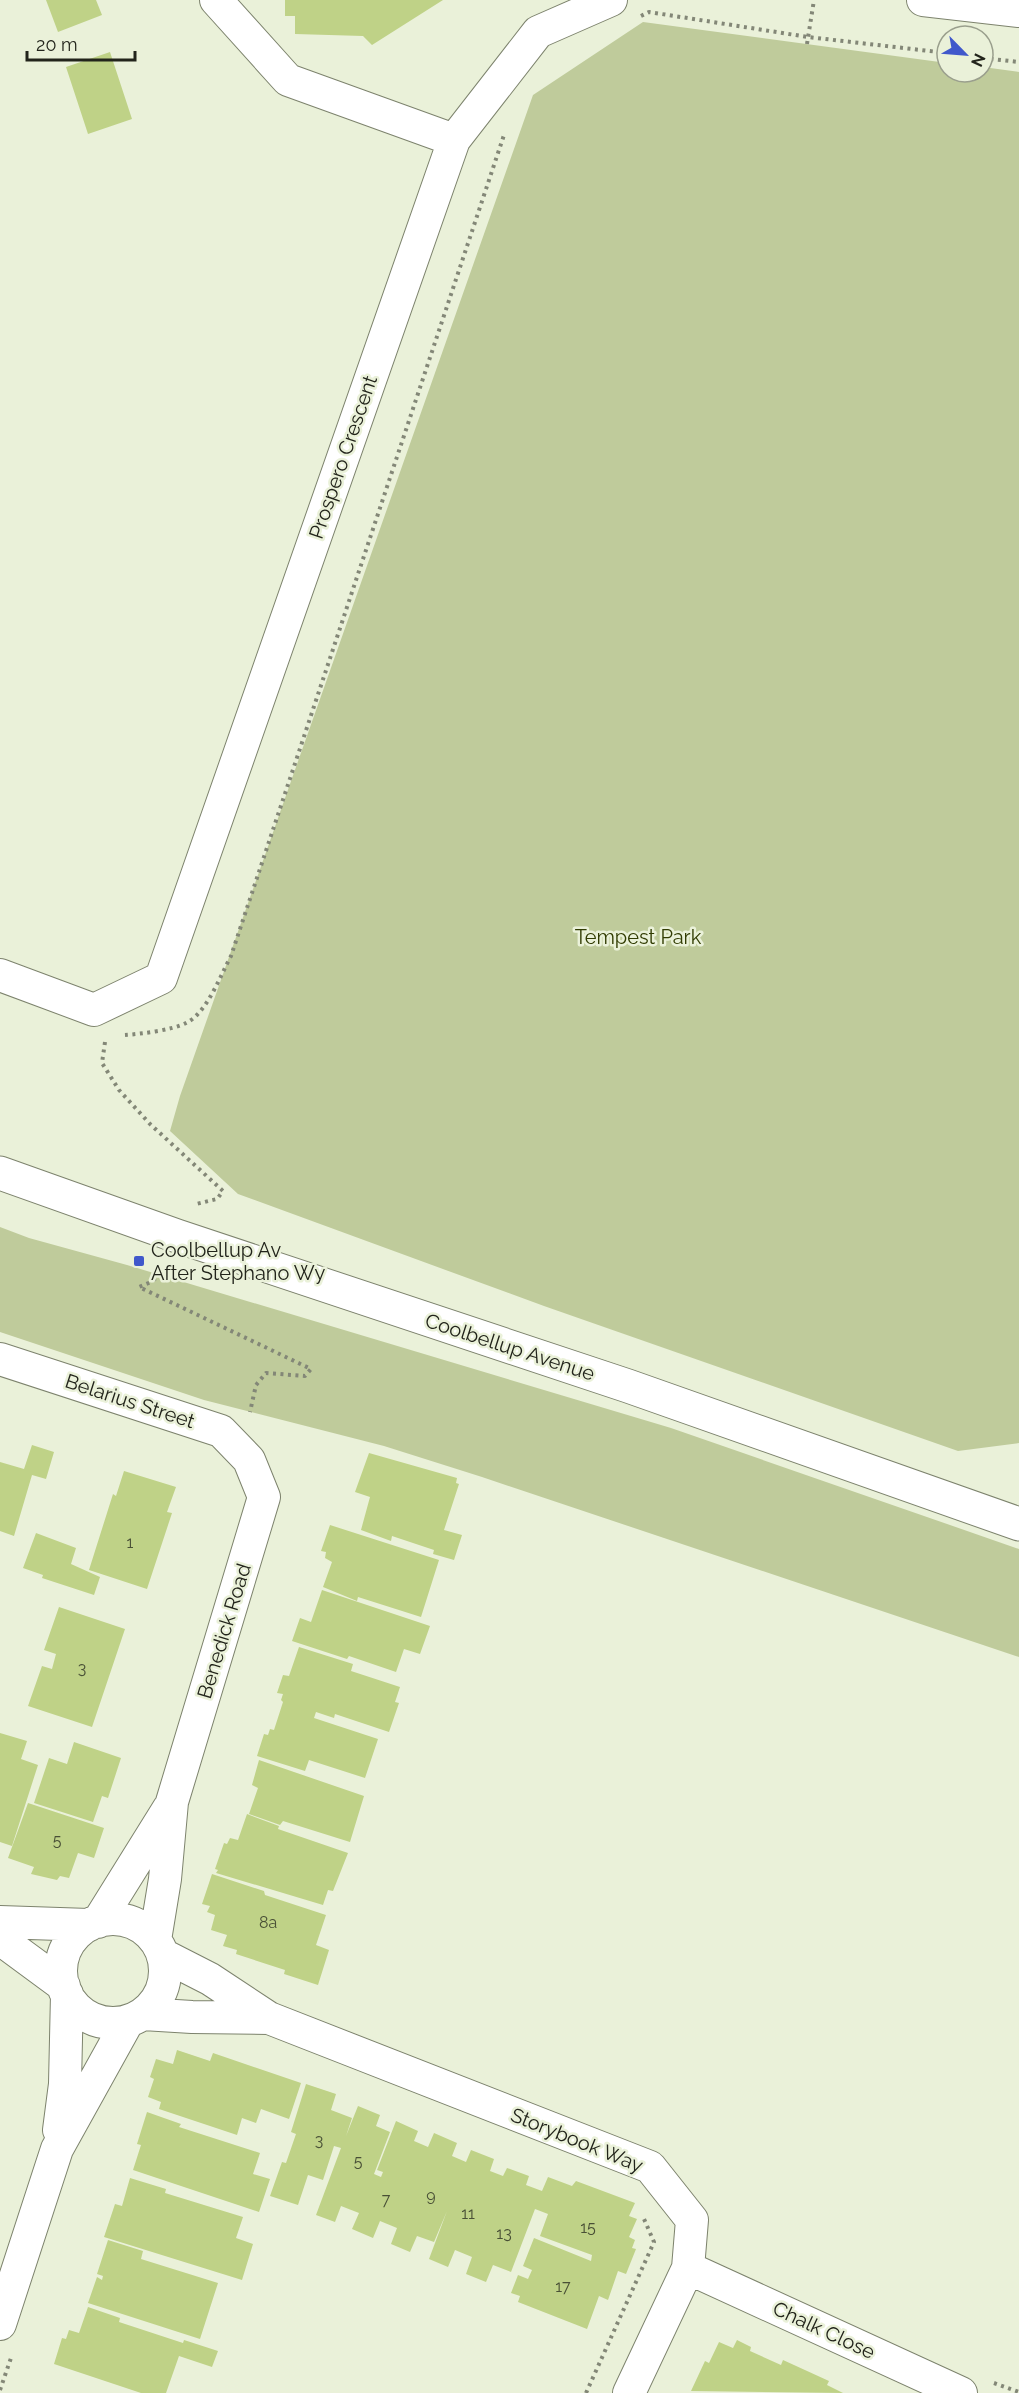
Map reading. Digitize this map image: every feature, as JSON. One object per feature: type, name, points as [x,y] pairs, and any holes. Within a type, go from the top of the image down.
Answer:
[{"type":"street","points":[[216,0],[288,80],[454,140]]},
{"type":"street","name":"Prospero Crescent","points":[[0,975],[94,1010],[161,978],[454,140],[538,32],[611,0]]},
{"type":"street","points":[[923,0],[1019,11]]},
{"type":"street","name":"Coolbellup Avenue","points":[[0,1173],[177,1236],[628,1386],[1019,1524]]},
{"type":"street","name":"Belarius Street","points":[[0,1359],[221,1431],[249,1460]]},
{"type":"street","name":"Benedick Road","points":[[172,1802],[264,1497],[249,1460]]},
{"type":"street","points":[[7,2337],[57,2148],[65,2084],[65,1990],[61,1969],[66,1951],[75,1936],[93,1923],[172,1802]]},
{"type":"street","points":[[57,2148],[136,2017],[155,2002],[162,1988],[165,1972],[159,1948],[172,1802]]},
{"type":"street","points":[[0,1922],[93,1923],[114,1919],[130,1922],[144,1929],[159,1948],[269,2018]]},
{"type":"street","points":[[0,1939],[65,1990],[75,2006],[93,2018],[114,2023],[136,2017],[269,2018]]},
{"type":"street","name":"Storybook Way","points":[[269,2018],[650,2167],[692,2220],[688,2268],[629,2393]]},
{"type":"street","name":"Chalk Close","points":[[688,2268],[974,2386]]},
{"type":"path","points":[[807,44],[814,0]]},
{"type":"path","points":[[640,16],[649,12],[808,37],[935,52]]},
{"type":"path","points":[[995,59],[1019,62]]},
{"type":"path","points":[[115,1035],[142,1034],[187,1023],[207,1003],[231,956],[506,130]]},
{"type":"path","points":[[106,1036],[102,1063],[119,1090],[150,1124],[223,1191],[218,1199],[186,1207]]},
{"type":"path","points":[[167,1268],[151,1282],[139,1287],[311,1369],[305,1376],[266,1373],[256,1384],[250,1405],[250,1415]]},
{"type":"path","points":[[585,2393],[654,2242],[642,2214]]},
{"type":"path","points":[[0,2390],[7,2337]]},
{"type":"path","points":[[974,2386],[1019,2392]]},
{"type":"green space","name":"Tempest Park","points":[[643,22],[935,61],[935,84],[995,84],[995,69],[1019,72],[1019,1443],[958,1451],[544,1306],[238,1194],[170,1131],[180,1096],[533,95]]},
{"type":"green space","points":[[0,1227],[29,1238],[127,1265],[671,1428],[1019,1549],[1019,1657],[482,1477],[384,1446],[204,1400],[0,1332]]},
{"type":"building","points":[[46,0],[96,0],[102,15],[58,32]]},
{"type":"building","points":[[285,0],[443,0],[372,45],[363,36],[295,34],[295,16],[285,16]]},
{"type":"building","points":[[110,52],[132,119],[88,134],[66,67]]},
{"type":"building","points":[[32,1445],[54,1452],[46,1479],[32,1475],[14,1536],[0,1531],[0,1462],[24,1469]]},
{"type":"building","points":[[369,1453],[457,1478],[456,1483],[459,1484],[444,1530],[462,1535],[454,1560],[433,1554],[434,1550],[392,1536],[391,1541],[361,1530],[370,1497],[355,1492]]},
{"type":"building","points":[[124,1471],[176,1487],[167,1512],[172,1513],[147,1589],[89,1570],[113,1494],[116,1496]]},
{"type":"building","points":[[330,1525],[439,1560],[421,1617],[358,1597],[357,1601],[323,1587],[332,1562],[325,1558],[326,1552],[321,1551]]},
{"type":"building","points":[[36,1533],[76,1548],[71,1564],[100,1577],[94,1595],[42,1578],[43,1575],[23,1568]]},
{"type":"building","points":[[322,1590],[430,1626],[420,1654],[404,1649],[396,1672],[349,1656],[347,1659],[292,1641],[300,1618],[311,1622]]},
{"type":"building","points":[[59,1607],[125,1629],[92,1727],[28,1706],[42,1666],[52,1669],[56,1654],[44,1650]]},
{"type":"building","points":[[299,1647],[353,1664],[351,1671],[400,1687],[395,1702],[399,1703],[389,1732],[335,1714],[334,1718],[316,1712],[314,1718],[378,1739],[365,1778],[309,1760],[305,1771],[257,1756],[264,1734],[268,1735],[270,1729],[274,1730],[283,1702],[281,1700],[283,1694],[277,1693],[283,1675],[289,1676]]},
{"type":"building","points":[[0,1733],[27,1741],[21,1759],[38,1765],[12,1846],[0,1842]]},
{"type":"building","points":[[74,1742],[121,1758],[108,1798],[102,1796],[93,1822],[34,1803],[49,1758],[67,1764]]},
{"type":"building","points":[[259,1760],[364,1796],[350,1842],[283,1821],[280,1825],[249,1814],[258,1788],[252,1785]]},
{"type":"building","points":[[28,1803],[104,1828],[94,1858],[78,1853],[69,1878],[60,1876],[57,1880],[31,1874],[34,1867],[8,1858]]},
{"type":"building","points":[[247,1814],[279,1826],[278,1829],[348,1853],[333,1891],[328,1890],[323,1905],[216,1873],[218,1870],[215,1869],[224,1843],[227,1844],[230,1838],[238,1840]]},
{"type":"building","points":[[212,1874],[264,1891],[265,1895],[326,1915],[316,1945],[329,1950],[318,1985],[284,1974],[285,1970],[236,1954],[237,1950],[223,1946],[227,1935],[211,1930],[215,1915],[207,1912],[210,1906],[202,1904]]},
{"type":"building","points":[[177,2050],[210,2061],[213,2053],[301,2083],[289,2119],[261,2109],[256,2123],[242,2118],[237,2135],[159,2109],[161,2102],[148,2097],[154,2079],[150,2077],[156,2059],[173,2064]]},
{"type":"building","points":[[306,2084],[336,2094],[331,2110],[352,2118],[346,2136],[358,2106],[380,2115],[376,2126],[390,2132],[374,2174],[381,2177],[383,2172],[377,2170],[396,2121],[418,2131],[414,2141],[428,2147],[434,2133],[457,2143],[452,2156],[466,2162],[471,2150],[494,2159],[490,2171],[503,2176],[507,2168],[529,2176],[526,2185],[542,2191],[548,2177],[572,2186],[576,2181],[635,2203],[629,2216],[637,2219],[629,2237],[635,2240],[632,2248],[636,2249],[626,2274],[618,2271],[608,2300],[599,2296],[587,2329],[518,2302],[520,2296],[511,2293],[518,2275],[528,2279],[532,2270],[523,2266],[534,2238],[591,2261],[592,2255],[540,2236],[548,2214],[535,2209],[511,2272],[493,2265],[486,2282],[466,2274],[472,2257],[455,2250],[448,2267],[429,2259],[447,2211],[434,2242],[417,2236],[410,2252],[391,2244],[397,2228],[380,2221],[373,2238],[352,2229],[359,2213],[341,2206],[335,2222],[316,2215],[341,2148],[334,2146],[323,2180],[308,2175],[298,2205],[270,2196],[282,2162],[286,2163],[296,2134],[291,2132]]},
{"type":"building","points":[[147,2112],[181,2124],[179,2127],[260,2153],[253,2174],[270,2179],[259,2212],[133,2170],[141,2145],[137,2144]]},
{"type":"building","points":[[130,2178],[166,2189],[165,2193],[243,2217],[236,2238],[253,2244],[242,2280],[104,2237],[115,2204],[122,2206]]},
{"type":"building","points":[[108,2240],[143,2251],[141,2259],[218,2283],[200,2339],[88,2303],[97,2277],[102,2280],[103,2276],[97,2274]]},
{"type":"building","points":[[88,2307],[120,2318],[119,2322],[183,2343],[184,2340],[218,2351],[212,2367],[179,2356],[166,2393],[141,2393],[54,2364],[62,2338],[66,2339],[69,2330],[79,2333]]},
{"type":"building","points":[[737,2340],[751,2347],[750,2351],[781,2365],[783,2360],[829,2381],[827,2385],[843,2393],[691,2391],[705,2361],[709,2363],[719,2342],[733,2348]]},
{"type":"place","name":"Coolbellup Av After Stephano Wy","points":[[139,1261]]}]
